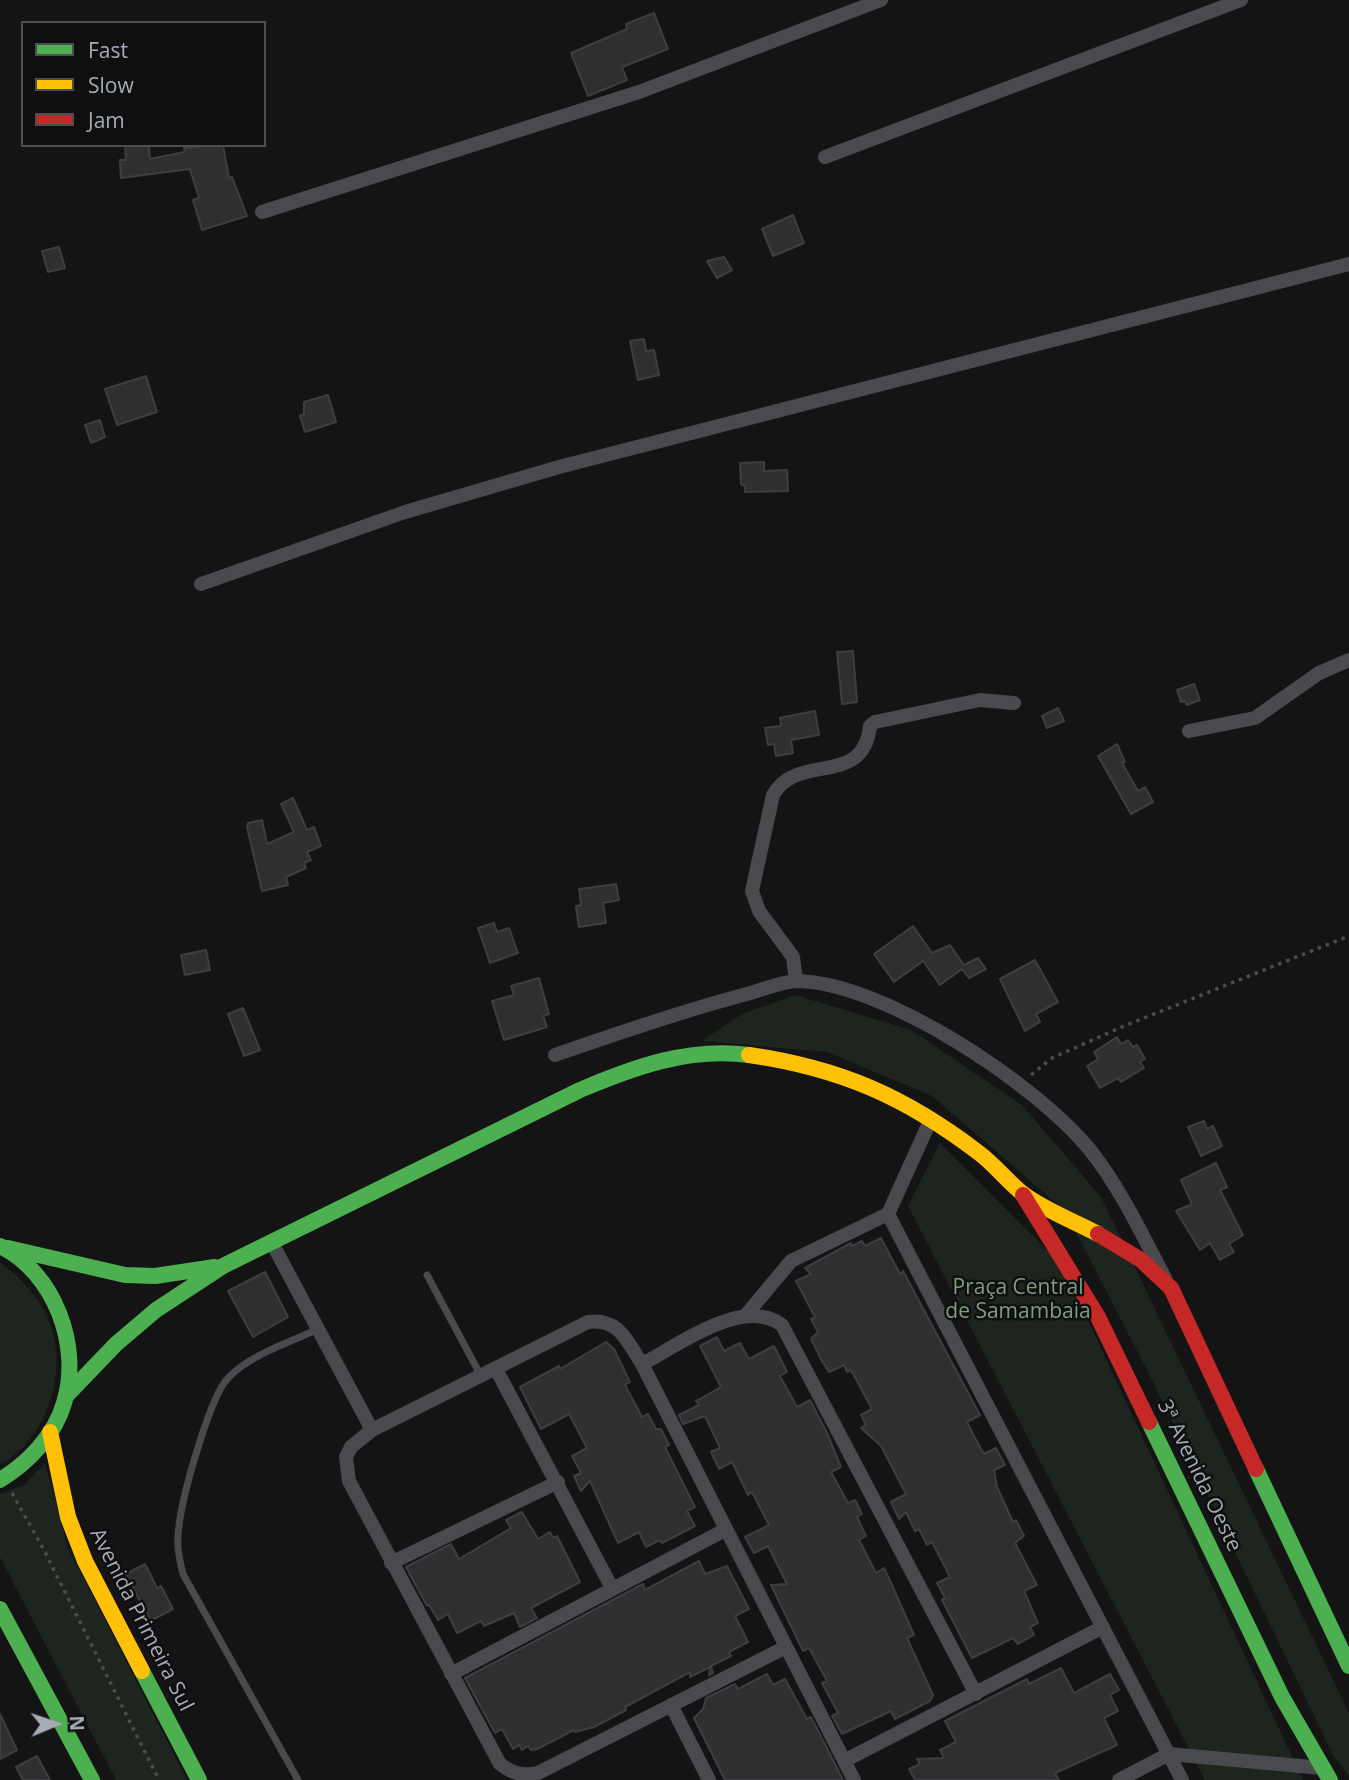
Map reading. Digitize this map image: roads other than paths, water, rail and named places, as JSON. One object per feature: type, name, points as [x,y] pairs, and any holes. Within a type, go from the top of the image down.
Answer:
[{"type":"street","points":[[262,212],[639,92],[881,0]]},
{"type":"street","points":[[825,157],[1241,0]]},
{"type":"street","points":[[201,584],[405,512],[559,467],[1349,264]]},
{"type":"street","points":[[1189,732],[1255,718],[1319,673],[1349,660]]},
{"type":"street","points":[[796,981],[793,957],[759,911],[752,891],[773,795],[778,786],[792,776],[855,758],[869,743],[870,726],[875,722],[980,700],[1014,703]]},
{"type":"street","points":[[555,1055],[697,1007],[796,981],[834,987],[877,1000],[967,1048],[1020,1086],[1089,1149],[1114,1184],[1171,1288],[1349,1666]]},
{"type":"street","points":[[2,1480],[30,1458],[50,1432],[67,1395],[116,1344],[156,1310],[223,1266],[580,1090],[632,1068],[693,1055],[739,1054],[796,1062],[855,1079],[931,1119],[981,1154],[1023,1194],[1116,1244],[1141,1260],[1171,1288]]},
{"type":"street","points":[[746,1315],[791,1261],[888,1214],[931,1119]]},
{"type":"street","name":"3ª Avenida Oeste","points":[[1023,1194],[1098,1317],[1282,1697],[1326,1774]]},
{"type":"street","points":[[888,1214],[1182,1780]]},
{"type":"street","points":[[272,1243],[320,1328],[372,1430]]},
{"type":"street","points":[[3,1247],[125,1275],[155,1276],[223,1266]]},
{"type":"street","points":[[3,1247],[40,1279],[62,1319],[67,1395]]},
{"type":"street","points":[[642,1364],[730,1319],[762,1314],[773,1318],[790,1336],[976,1694]]},
{"type":"street","points":[[784,1648],[538,1773],[526,1775],[510,1772],[500,1764],[349,1481],[346,1467],[351,1447],[372,1430],[588,1322],[603,1320],[622,1333],[642,1364],[784,1648],[855,1780]]},
{"type":"street","points":[[496,1369],[612,1588]]},
{"type":"street","name":"Avenida Primeira Sul","points":[[50,1432],[68,1517],[85,1561],[199,1780]]},
{"type":"street","points":[[391,1563],[558,1482]]},
{"type":"street","points":[[451,1674],[725,1530]]},
{"type":"street","points":[[0,1609],[92,1780]]},
{"type":"street","points":[[844,1760],[1103,1627]]},
{"type":"street","points":[[671,1705],[709,1780]]},
{"type":"street","points":[[1119,1780],[1169,1755],[1326,1774]]},
{"type":"lane","points":[[428,1275],[481,1377]]},
{"type":"lane","points":[[298,1780],[183,1574],[178,1538],[179,1525],[212,1402],[226,1379],[243,1364],[320,1328]]},
{"type":"park label","name":"Praça Central de Samambaia","points":[[1018,1300]]}]
